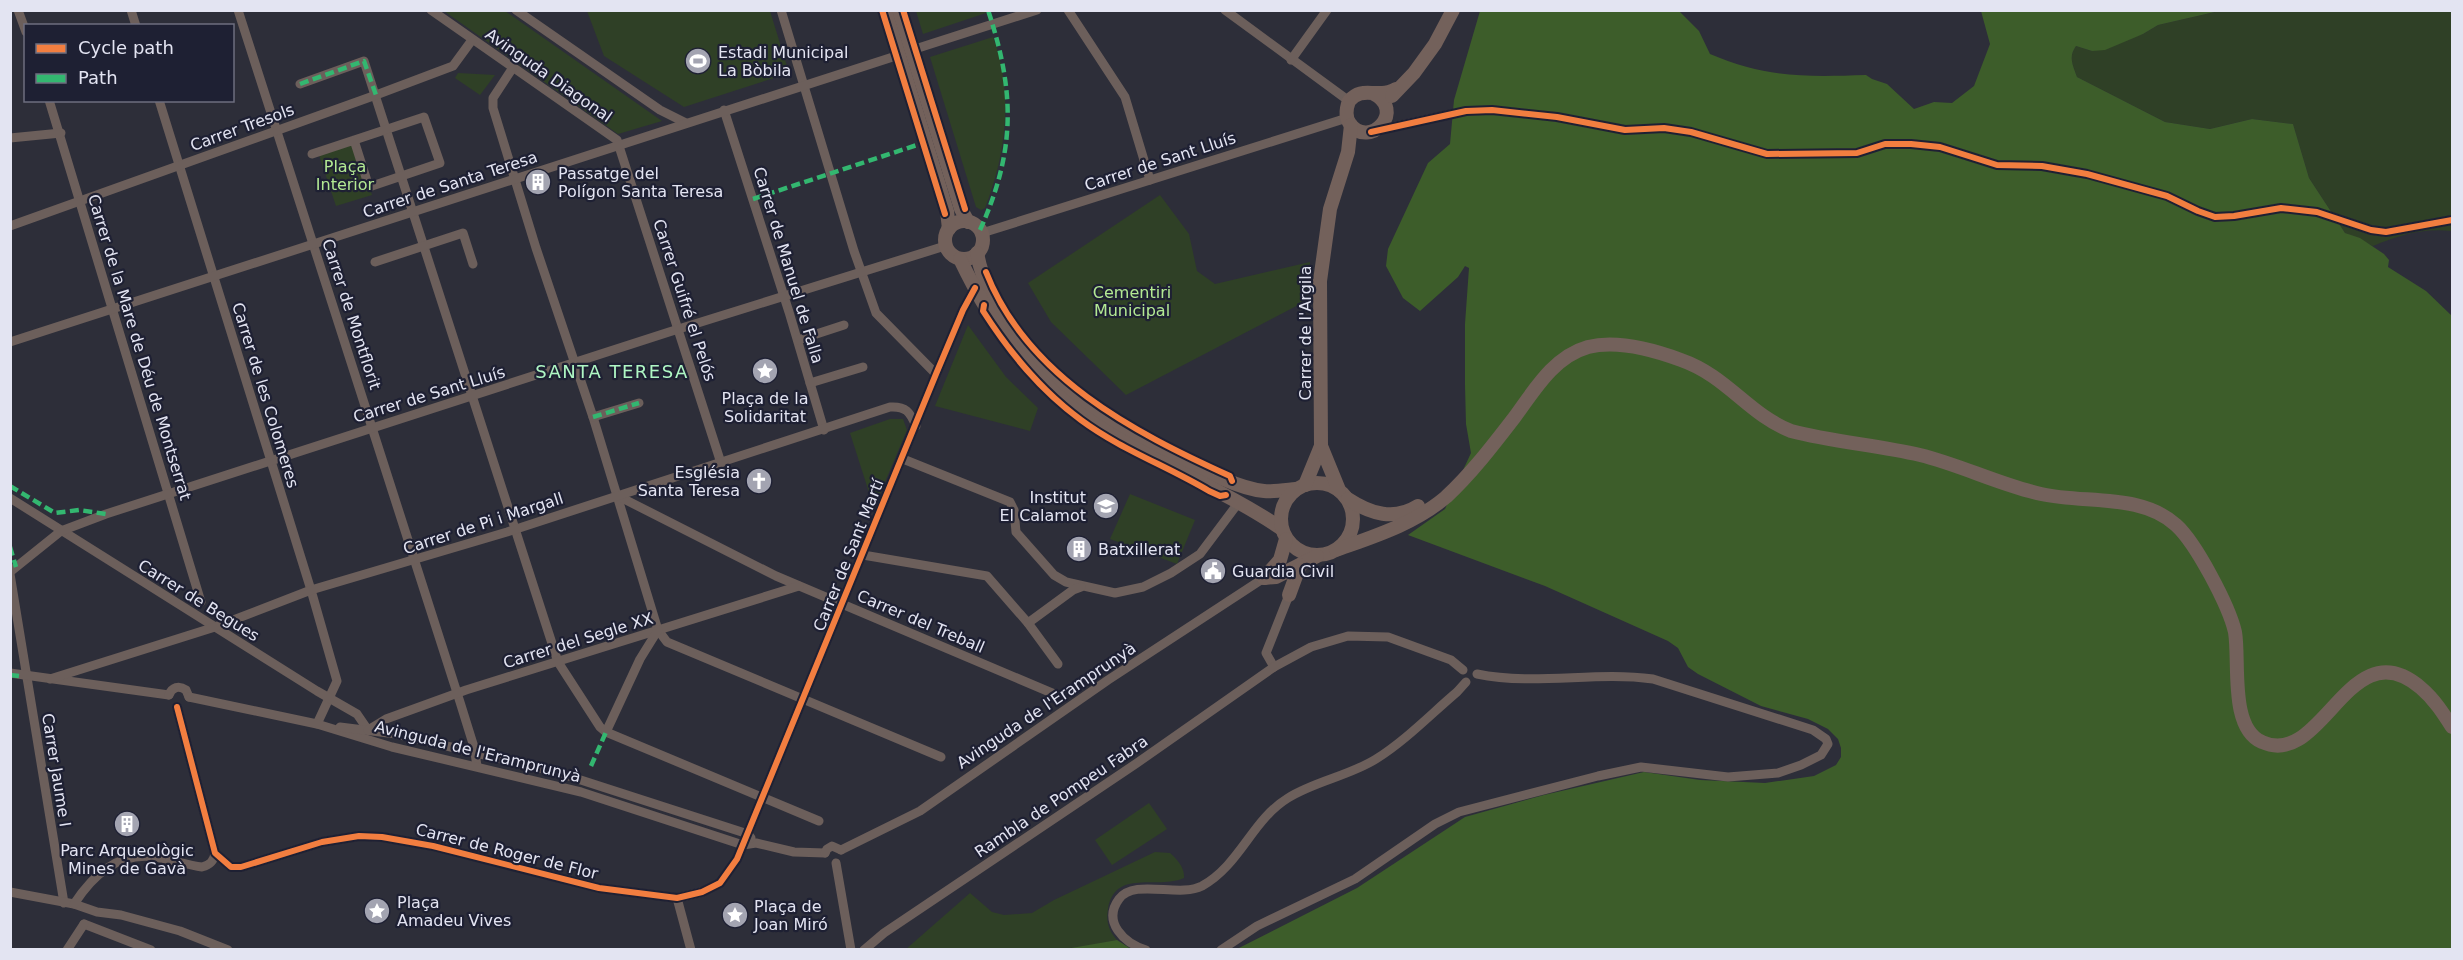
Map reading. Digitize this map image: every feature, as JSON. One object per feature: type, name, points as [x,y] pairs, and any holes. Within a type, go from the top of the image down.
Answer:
[{"type":"main road","points":[[885,10],[906,52],[961,209],[968,222],[982,233],[981,246],[977,253],[967,259],[960,259],[950,254],[945,246],[945,239],[949,229],[956,223],[968,222]]},
{"type":"main road","points":[[899,10],[906,52],[947,212],[949,229]]},
{"type":"main road","points":[[1396,89],[1386,108],[1384,123],[1369,131],[1349,121],[1346,112],[1349,101],[1361,92],[1383,94],[1396,89],[1414,73],[1435,44],[1452,10]]},
{"type":"main road","points":[[1372,93],[1378,96],[1386,108]]},
{"type":"main road","name":"Carrer de l'Argila","points":[[1343,495],[1321,446],[1320,281],[1330,209],[1348,152],[1349,121]]},
{"type":"main road","name":"Carrer de l'Argila","points":[[1348,152],[1369,131]]},
{"type":"main road","points":[[977,253],[988,286],[1022,339],[1060,382],[1110,420],[1232,481],[1264,491],[1322,483],[1375,512],[1397,515],[1428,501],[1443,488],[1470,460],[1546,365],[1563,350],[1578,343],[1599,338],[1618,338],[1660,346],[1715,369],[1756,405],[1787,424],[1922,450],[2034,487],[2062,493],[2126,498],[2152,505],[2172,514],[2198,542],[2229,601],[2241,641],[2242,693],[2247,715],[2255,729],[2269,737],[2284,737],[2300,730],[2362,671],[2384,666],[2413,674],[2437,695],[2452,716]]},
{"type":"main road","points":[[960,259],[1011,347],[1034,374],[1067,404],[1104,431],[1239,502],[1284,534],[1299,551],[1317,556]]},
{"type":"main road","points":[[1270,578],[1317,556],[1393,529],[1431,508],[1461,481],[1549,372],[1577,351],[1598,345],[1617,345],[1682,360],[1711,373],[1754,410],[1775,425],[1791,431],[1921,455],[2037,494],[2138,506],[2170,520],[2183,531],[2194,547],[2230,619],[2235,632],[2239,697],[2243,719],[2259,741],[2277,747],[2301,737],[2362,679],[2381,672],[2408,679],[2420,687],[2452,727]]},
{"type":"main road","name":"Carrer de l'Argila","points":[[1301,487],[1321,446]]},
{"type":"main road","points":[[1270,578],[1280,560],[1284,534],[1283,507],[1301,487]]},
{"type":"main road","points":[[1336,550],[1346,542],[1352,530],[1353,512],[1343,495]]},
{"type":"main road","points":[[1289,595],[1300,565]]},
{"type":"main road","points":[[1270,578],[1285,584],[1289,595]]},
{"type":"street","points":[[18,10],[24,26]]},
{"type":"street","name":"Carrer de Montflorit","points":[[238,10],[373,427],[457,693],[477,766]]},
{"type":"street","name":"Avinguda Diagonal","points":[[431,10],[512,69],[617,140],[619,146]]},
{"type":"street","name":"Avinguda Diagonal","points":[[516,10],[660,110],[686,123]]},
{"type":"street","points":[[781,10],[861,272],[876,313],[936,374]]},
{"type":"street","name":"Carrer de Santa Teresa","points":[[10,342],[1038,10]]},
{"type":"street","points":[[1068,10],[1125,97],[1150,180]]},
{"type":"street","points":[[1225,10],[1349,101]]},
{"type":"street","points":[[1292,60],[1327,10]]},
{"type":"street","name":"Carrer Tresols","points":[[10,226],[453,66],[472,40]]},
{"type":"street","points":[[300,84],[364,61],[558,662],[600,727],[606,732],[819,821]]},
{"type":"street","points":[[512,69],[493,98],[493,108],[536,248],[618,496],[658,630],[667,642],[941,757]]},
{"type":"street","name":"Carrer de la Mare de Déu de Montserrat","points":[[50,102],[170,493],[201,602]]},
{"type":"street","name":"Carrer de les Colomeres","points":[[160,102],[337,681],[317,724]]},
{"type":"street","points":[[1386,108],[1395,121],[1404,124]]},
{"type":"street","name":"Carrer de Manuel de Falla","points":[[724,110],[798,340],[824,430]]},
{"type":"street","points":[[1369,131],[1466,111],[1492,110],[1557,117],[1625,130],[1664,128],[1691,132],[1767,154],[1857,153],[1885,144],[1911,144],[1940,147],[1997,165],[2042,166],[2097,176],[2167,196],[2215,217],[2281,208],[2317,212],[2371,230],[2386,232],[2452,220]]},
{"type":"street","points":[[312,154],[354,140],[387,130],[424,117],[440,164],[369,187],[354,140]]},
{"type":"street","name":"Carrer de Sant Lluís","points":[[982,233],[1349,121]]},
{"type":"street","points":[[10,138],[60,133]]},
{"type":"street","name":"Carrer Guifré el Pelós","points":[[619,146],[721,463]]},
{"type":"street","points":[[375,262],[463,232],[473,264]]},
{"type":"street","name":"Carrer de Sant Lluís","points":[[10,573],[61,531],[270,460],[945,246]]},
{"type":"street","name":"Carrer de Sant Martí","points":[[748,834],[936,374],[963,310],[975,288]]},
{"type":"street","points":[[798,340],[844,325]]},
{"type":"street","points":[[810,383],[863,367]]},
{"type":"street","points":[[593,417],[639,403]]},
{"type":"street","name":"Carrer de Pi i Margall","points":[[50,679],[215,627],[311,590],[516,530],[890,407],[902,406],[910,412],[916,426]]},
{"type":"street","points":[[903,459],[1010,502],[1014,510],[1016,531],[1054,575],[1081,587],[1115,593],[1143,587],[1171,573],[1200,554],[1239,502]]},
{"type":"street","name":"Carrer del Treball","points":[[618,496],[799,586],[1052,693]]},
{"type":"street","name":"Carrer de Begues","points":[[10,498],[357,714],[368,730]]},
{"type":"street","points":[[863,555],[987,576],[1028,623],[1058,664]]},
{"type":"street","name":"Carrer Jaume I","points":[[10,573],[63,903]]},
{"type":"street","name":"Avinguda de l'Eramprunyà","points":[[841,850],[920,811],[1103,684],[1270,578]]},
{"type":"street","name":"Carrer del Segle XX","points":[[368,730],[386,719],[457,693],[799,586]]},
{"type":"street","points":[[1028,623],[1073,590],[1081,587]]},
{"type":"street","points":[[1274,667],[1266,653],[1289,595]]},
{"type":"street","points":[[606,732],[640,659],[658,630]]},
{"type":"street","name":"Rambla de Pompeu Fabra","points":[[864,950],[884,933],[1137,763],[1274,667],[1311,647],[1334,639],[1360,635],[1388,637],[1450,660],[1463,670]]},
{"type":"street","points":[[1221,950],[1257,926],[1365,873],[1435,824],[1460,812],[1641,767],[1728,777],[1778,773],[1814,759],[1826,750],[1828,744],[1826,739],[1805,727],[1653,679],[1631,676],[1527,680],[1477,674],[1471,667],[1463,670],[1461,677],[1466,682],[1473,682],[1477,674]]},
{"type":"street","points":[[10,673],[169,695]]},
{"type":"street","points":[[10,678],[27,677]]},
{"type":"street","points":[[1146,950],[1129,942],[1114,924],[1115,907],[1124,894],[1138,890],[1191,890],[1202,886],[1228,867],[1270,812],[1288,798],[1376,759],[1466,682]]},
{"type":"street","points":[[181,687],[187,691],[189,697],[186,705],[177,707],[170,703],[169,695],[173,688],[181,687]]},
{"type":"street","name":"Avinguda de l'Eramprunyà","points":[[189,697],[317,724],[392,747],[581,792],[743,845],[756,843],[794,852],[825,854]]},
{"type":"street","points":[[77,905],[95,876],[108,866],[122,860],[154,856],[202,867],[214,859],[215,853],[177,707]]},
{"type":"street","name":"Avinguda de l'Eramprunyà","points":[[317,724],[368,730],[474,752],[586,780],[748,834],[756,843]]},
{"type":"street","name":"Carrer de Roger de Flor","points":[[215,853],[231,867],[241,867],[322,842],[359,836],[382,837],[433,846],[599,888],[677,898],[702,892],[720,883],[732,869],[748,834]]},
{"type":"street","points":[[831,846],[837,846],[841,850],[842,858],[836,863],[828,861],[825,854],[831,846]]},
{"type":"street","points":[[836,863],[851,950]]},
{"type":"street","points":[[12,894],[121,915],[180,931],[228,950]]},
{"type":"street","points":[[677,898],[691,950]]},
{"type":"street","points":[[77,905],[84,924]]},
{"type":"street","points":[[94,927],[97,912]]},
{"type":"street","points":[[84,924],[151,950]]},
{"type":"street","points":[[67,950],[84,924]]},
{"type":"green space","points":[[985,10],[986,13],[923,34],[916,11]]},
{"type":"green space","points":[[444,11],[505,11],[662,121],[618,134]]},
{"type":"green space","name":"Estadi Municipal La Bòbila","points":[[587,11],[770,11],[787,66],[774,78],[684,107],[604,56]]},
{"type":"green space","points":[[1480,11],[1679,11],[1699,31],[1710,54],[1768,72],[1805,76],[1866,75],[1887,84],[1914,109],[1934,102],[1952,103],[1974,86],[1990,44],[1981,11],[2219,11],[2158,25],[2105,50],[2092,51],[2076,46],[2072,54],[2073,65],[2077,77],[2165,122],[2210,129],[2252,119],[2293,124],[2309,178],[2345,233],[2360,238],[2384,254],[2389,260],[2388,267],[2426,291],[2452,316],[2452,949],[1235,950],[1357,888],[1465,817],[1544,795],[1644,772],[1700,780],[1765,783],[1814,776],[1836,765],[1841,757],[1838,739],[1828,729],[1808,719],[1761,706],[1698,674],[1688,667],[1678,648],[1668,641],[1545,586],[1408,535],[1445,509],[1471,453],[1466,424],[1465,385],[1465,324],[1469,268],[1465,266],[1458,277],[1420,311],[1403,298],[1386,266],[1388,249],[1428,163],[1450,144],[1454,100]]},
{"type":"green space","points":[[2219,11],[2452,11],[2452,231],[2411,233],[2373,246],[2345,233],[2309,178],[2293,124],[2252,119],[2210,129],[2165,122],[2077,77],[2072,57],[2076,46],[2092,51],[2143,34],[2158,25]]},
{"type":"green space","points":[[993,37],[1004,80],[1005,123],[998,166],[985,208],[981,210],[976,207],[930,57]]},
{"type":"green space","points":[[458,73],[495,75],[480,95],[455,78]]},
{"type":"green space","name":"Plaça Interior","points":[[355,144],[372,195],[336,206],[319,155]]},
{"type":"green space","name":"Cementiri Municipal","points":[[1160,195],[1189,234],[1197,271],[1215,284],[1310,262],[1308,300],[1126,395],[1051,322],[1028,283]]},
{"type":"green space","points":[[968,325],[1006,377],[1038,408],[1030,431],[935,406]]},
{"type":"green space","points":[[890,419],[903,419],[907,430],[874,508],[850,433]]},
{"type":"green space","points":[[1130,494],[1195,520],[1177,564],[1110,539]]},
{"type":"green space","points":[[1149,803],[1167,829],[1112,865],[1095,840]]},
{"type":"green space","points":[[1155,852],[1170,853],[1182,867],[1184,878],[1173,881],[1128,884],[1119,889],[1112,896],[1107,913],[1110,929],[1117,940],[1066,950],[905,950],[970,893],[992,912],[1004,915],[1032,913],[1054,900]]},
{"type":"green space","points":[[1117,940],[1131,949],[1066,949]]},
{"type":"marked path","points":[[980,230],[1000,173],[1008,121],[1003,68],[988,10]]},
{"type":"marked path","points":[[300,84],[364,61],[376,95]]},
{"type":"marked path","points":[[753,199],[926,142]]},
{"type":"marked path","points":[[593,417],[639,403]]},
{"type":"marked path","points":[[10,486],[55,513],[79,510],[106,514]]},
{"type":"marked path","points":[[10,547],[16,567]]},
{"type":"marked path","points":[[10,675],[19,676]]},
{"type":"marked path","points":[[591,766],[606,732]]},
{"type":"cycle path","points":[[882,10],[945,214]]},
{"type":"cycle path","points":[[903,10],[965,209]]},
{"type":"cycle path","points":[[1371,132],[1466,111],[1492,110],[1557,117],[1625,130],[1664,128],[1691,132],[1767,154],[1857,153],[1885,144],[1911,144],[1940,147],[1997,165],[2042,166],[2087,174],[2167,196],[2215,217],[2281,208],[2317,212],[2371,230],[2386,232],[2452,220]]},
{"type":"cycle path","points":[[986,272],[1004,309],[1028,342],[1056,371],[1087,397],[1121,420],[1230,476],[1232,481]]},
{"type":"cycle path","points":[[177,707],[215,853],[231,867],[241,867],[322,842],[359,836],[382,837],[433,846],[599,888],[677,898],[702,892],[720,883],[737,859],[936,374],[963,310],[975,288]]},
{"type":"cycle path","points":[[984,305],[983,311],[1015,356],[1052,396],[1081,420],[1128,449],[1209,491],[1220,496],[1226,495]]},
{"type":"place","name":"Estadi Municipal La Bòbila","points":[[698,61]]},
{"type":"place","name":"Passatge del Polígon Santa Teresa","points":[[538,182]]},
{"type":"place","name":"Plaça de la Solidaritat","points":[[765,371]]},
{"type":"place","name":"Església Santa Teresa","points":[[759,481]]},
{"type":"place","name":"Institut El Calamot","points":[[1106,506]]},
{"type":"place","name":"Batxillerat","points":[[1079,549]]},
{"type":"place","name":"Guardia Civil","points":[[1213,571]]},
{"type":"place","name":"Parc Arqueològic Mines de Gavà","points":[[127,824]]},
{"type":"place","name":"Plaça Amadeu Vives","points":[[377,911]]},
{"type":"place","name":"Plaça de Joan Miró","points":[[735,915]]},
{"type":"district","name":"SANTA TERESA","points":[[612,372]]}]
